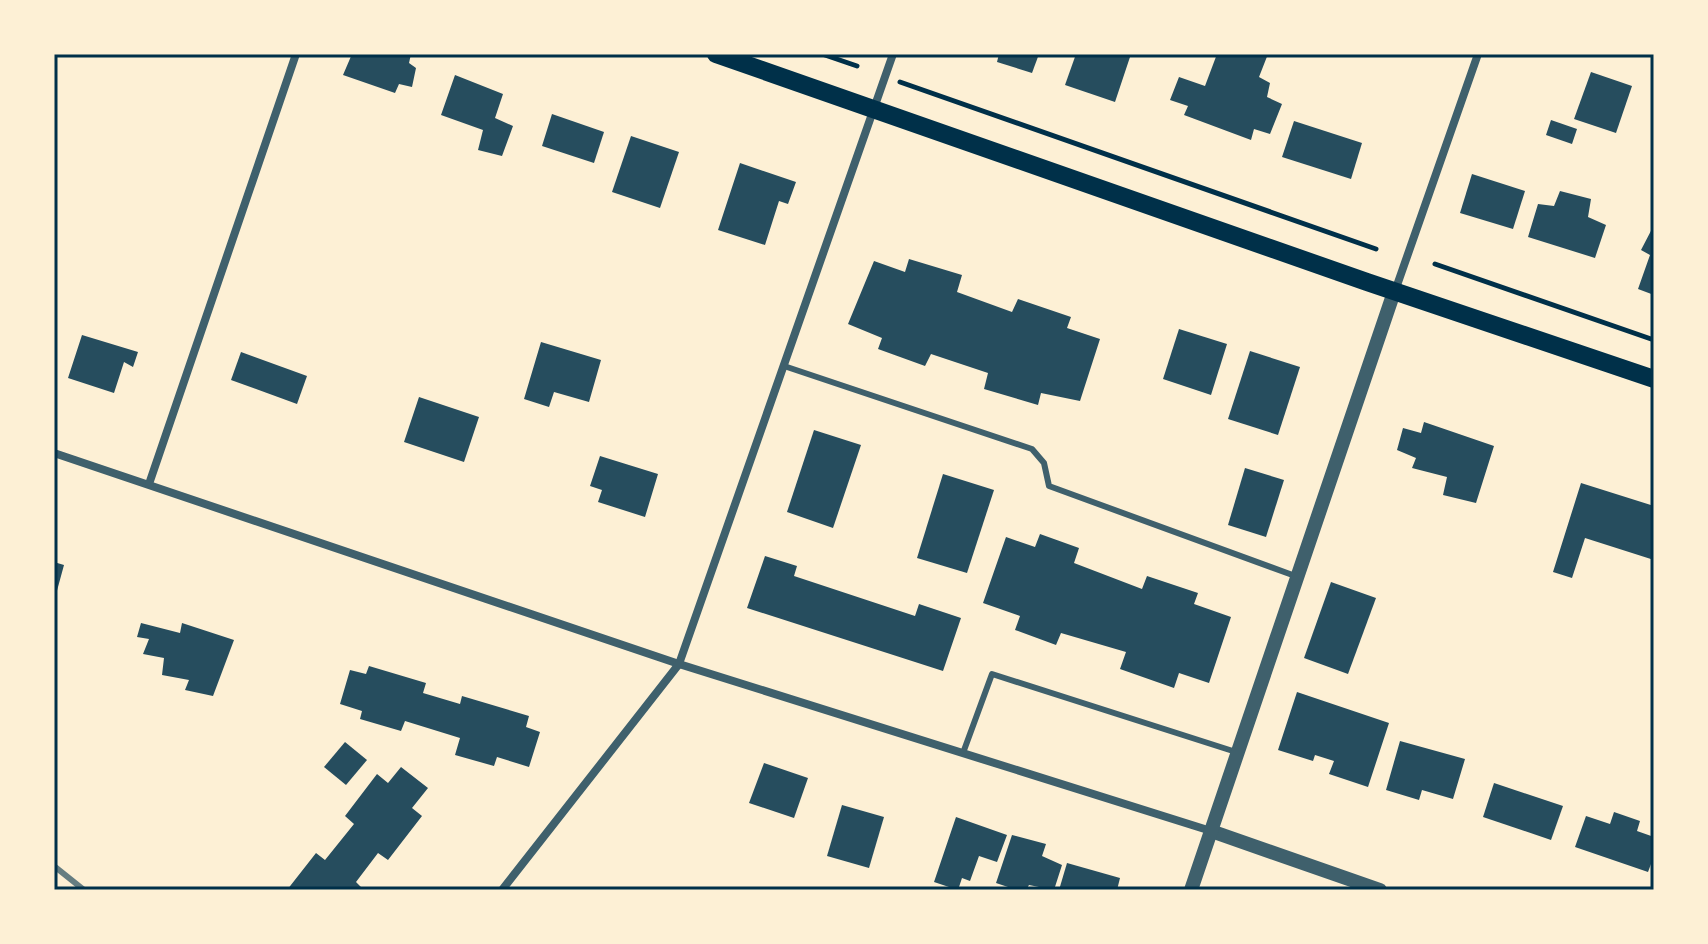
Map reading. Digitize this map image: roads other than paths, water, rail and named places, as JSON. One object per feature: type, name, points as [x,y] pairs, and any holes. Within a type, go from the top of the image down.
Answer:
[{"type":"main road","points":[[716,54],[1394,292],[1654,379]]},
{"type":"street","points":[[149,484],[296,54]]},
{"type":"street","points":[[502,890],[679,664],[893,54]]},
{"type":"street","points":[[1191,890],[1478,54]]},
{"type":"street","points":[[54,453],[679,664],[1211,831],[1380,890]]},
{"type":"lane","points":[[784,366],[1032,449],[1044,463],[1049,486],[1298,577]]},
{"type":"lane","points":[[963,753],[992,674],[1238,752]]},
{"type":"railway","points":[[54,866],[84,890]]}]
